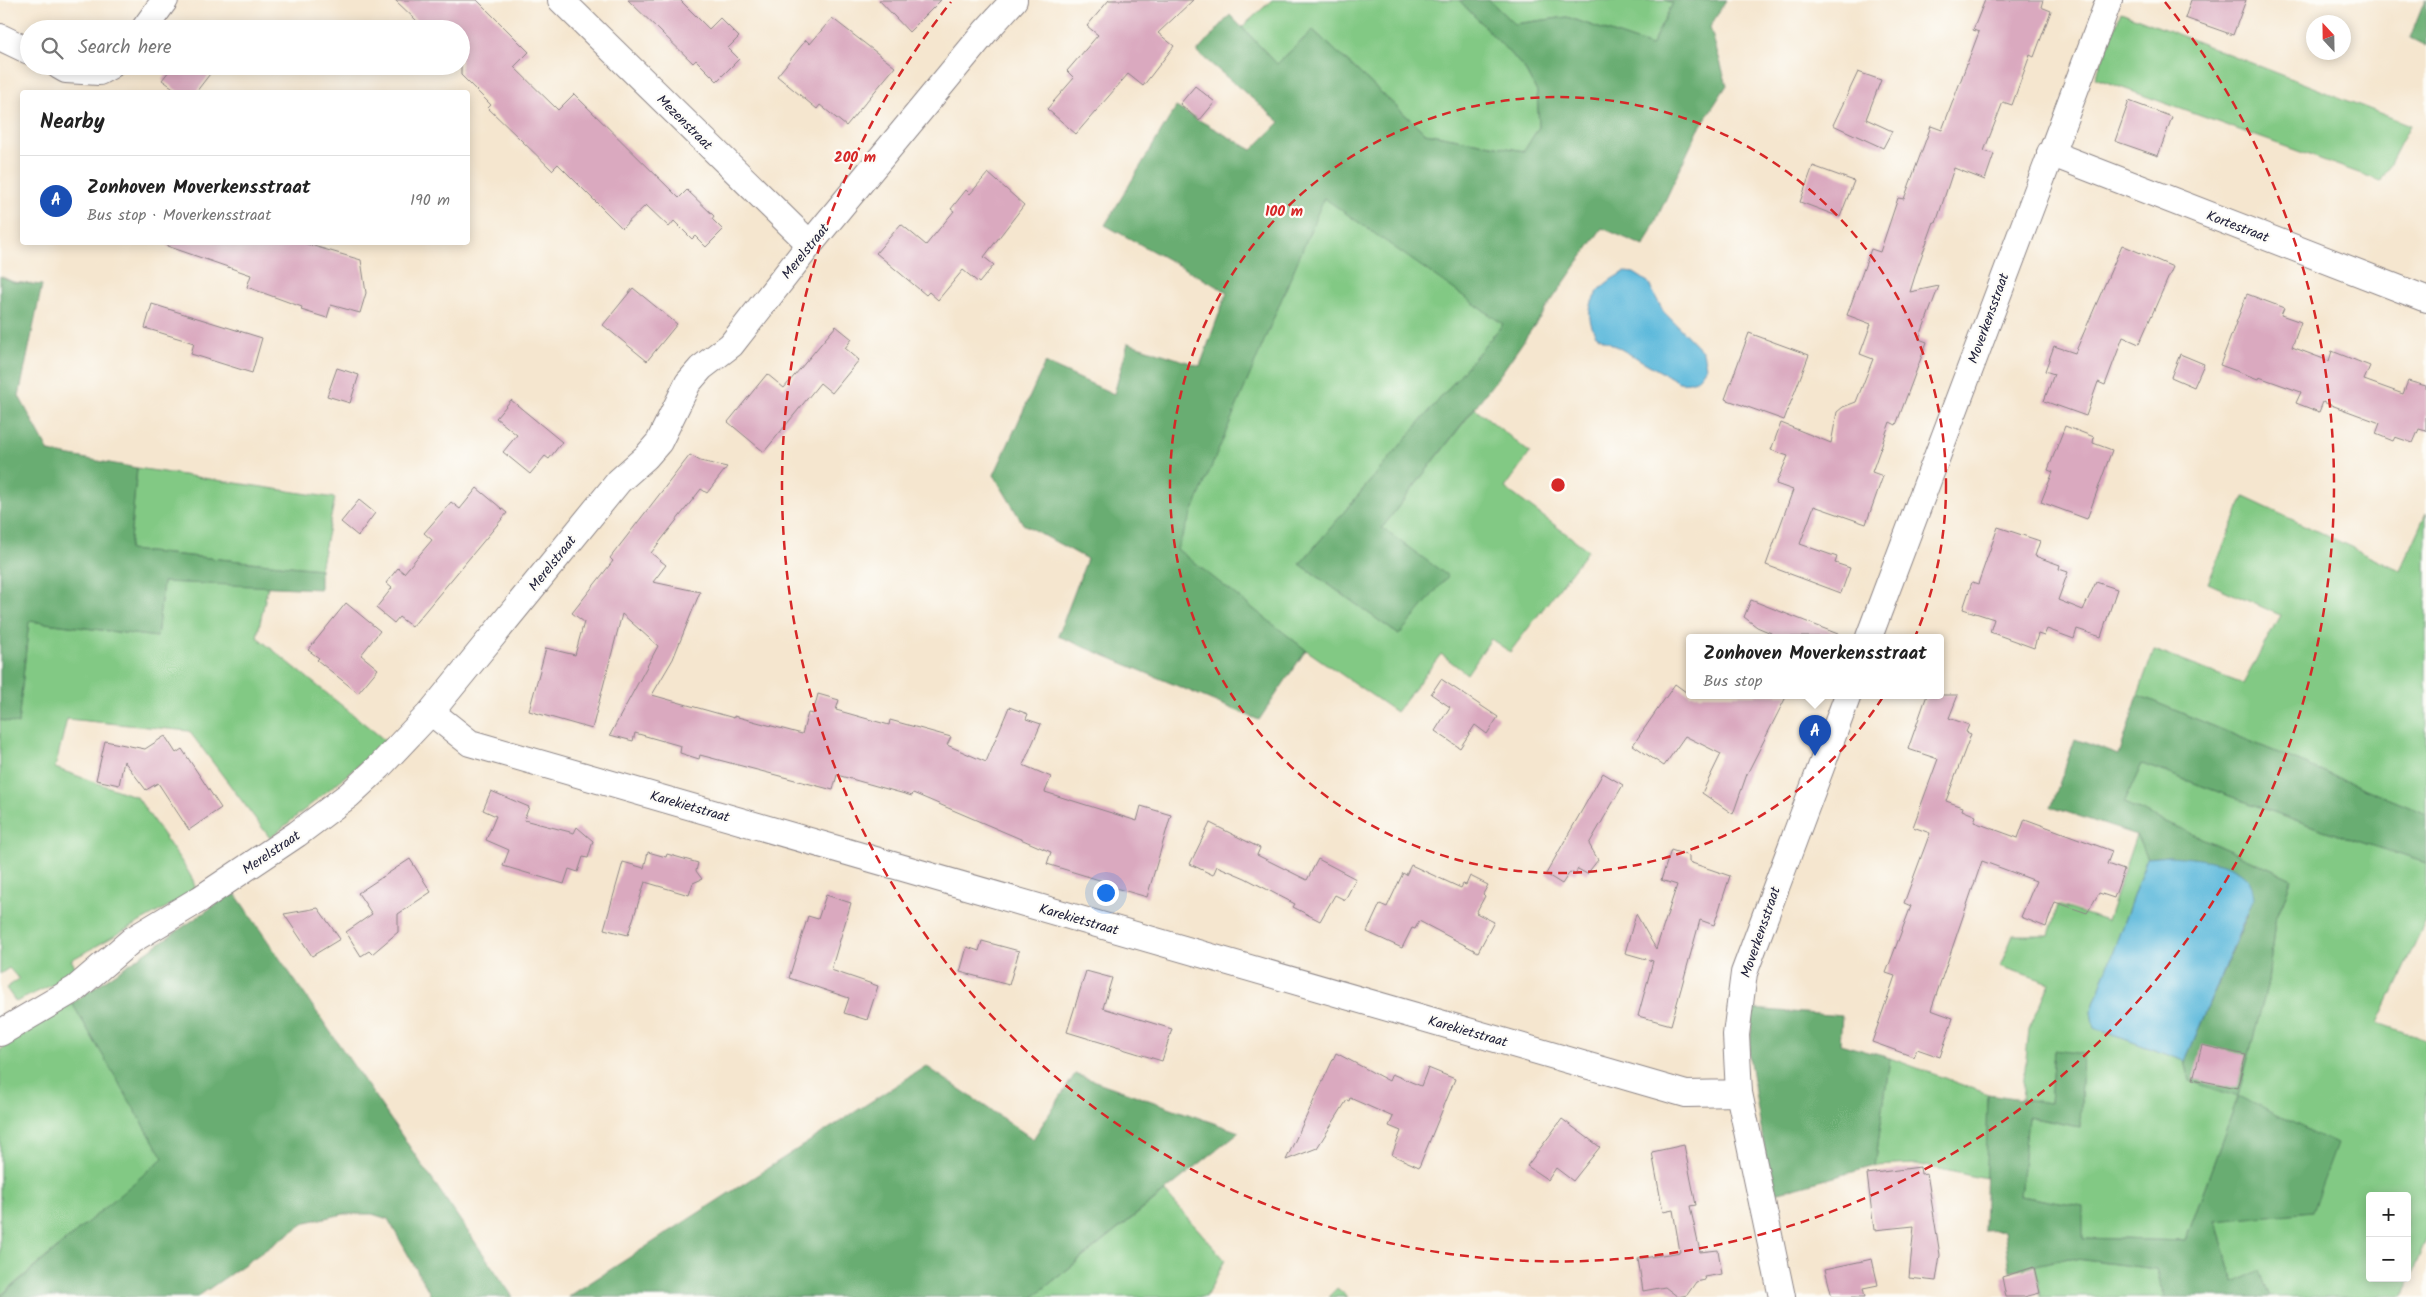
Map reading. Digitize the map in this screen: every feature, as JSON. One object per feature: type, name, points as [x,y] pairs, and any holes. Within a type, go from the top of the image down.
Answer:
[{"type":"street","points":[[151,20],[165,0]]},
{"type":"street","name":"Mezenstraat","points":[[561,0],[810,244]]},
{"type":"street","name":"Merelstraat","points":[[0,1033],[75,990],[132,940],[200,899],[297,834],[349,795],[379,767],[431,712],[619,481],[646,457],[659,442],[688,383],[702,368],[731,345],[810,244],[985,32],[1014,0]]},
{"type":"street","name":"Moverkensstraat","points":[[1870,634],[2109,0]]},
{"type":"street","points":[[0,37],[20,47]]},
{"type":"street","name":"Kortestraat","points":[[2050,153],[2426,299]]},
{"type":"street","name":"Moverkensstraat","points":[[1782,1297],[1738,1093],[1736,1035],[1744,973],[1847,699]]},
{"type":"street","name":"Karekietstraat","points":[[431,712],[470,743],[1686,1094],[1738,1093]]},
{"type":"green space","points":[[1272,0],[1459,0],[1524,68],[1537,92],[1539,127],[1524,151],[1425,133],[1313,30],[1277,64],[1242,27]]},
{"type":"green space","points":[[1459,0],[1489,0],[1514,24],[1567,17],[1651,46],[1673,3],[1665,0],[1726,0],[1710,27],[1727,85],[1698,130],[1644,246],[1602,228],[1502,372],[1382,528],[1448,576],[1399,635],[1300,564],[1503,324],[1324,198],[1177,549],[1306,650],[1259,720],[1058,636],[1087,559],[1023,524],[994,475],[1045,363],[1114,394],[1128,343],[1200,366],[1227,292],[1105,225],[1176,107],[1252,150],[1280,122],[1197,52],[1230,15],[1277,64],[1313,30],[1425,133],[1524,151],[1539,127],[1537,92],[1524,68]]},
{"type":"green space","points":[[1489,0],[1665,0],[1673,3],[1651,46],[1567,17],[1514,24]]},
{"type":"green space","points":[[2426,0],[2426,46],[2410,38]]},
{"type":"green space","points":[[2121,12],[2410,125],[2381,181],[2095,78]]},
{"type":"green space","points":[[1324,197],[1503,324],[1300,564],[1399,635],[1382,528],[1475,408],[1530,453],[1505,488],[1588,550],[1510,652],[1491,639],[1467,674],[1441,654],[1396,712],[1306,650],[1176,549]]},
{"type":"green space","points":[[0,276],[13,282],[42,285],[19,396],[49,452],[137,468],[129,550],[320,569],[320,589],[163,582],[157,637],[29,621],[18,724],[0,720]]},
{"type":"green space","points":[[137,468],[335,498],[320,569],[129,550]]},
{"type":"green space","points":[[2244,497],[2400,570],[2426,513],[2426,814],[2138,695],[2154,650],[2243,684],[2280,615],[2208,583]]},
{"type":"green space","points":[[163,582],[268,586],[257,637],[387,742],[270,838],[189,731],[67,719],[55,768],[137,797],[186,868],[193,880],[196,891],[71,960],[79,972],[16,1002],[6,988],[19,979],[9,968],[0,974],[0,720],[18,723],[29,621],[157,637]]},
{"type":"green space","points":[[2138,695],[2426,814],[2426,863],[2320,829],[2142,764],[2124,803],[2292,879],[2275,921],[2268,982],[2238,1096],[2337,1144],[2312,1212],[2216,1221],[2233,1283],[2260,1271],[2270,1297],[2166,1297],[2156,1269],[2068,1258],[2010,1271],[2004,1230],[1984,1231],[1988,1094],[2050,1103],[2054,1050],[2083,1054],[2080,1127],[2028,1117],[2020,1196],[2083,1207],[2083,1238],[2185,1241],[2238,1097],[2190,1081],[2185,1061],[2248,914],[2170,856],[2147,858],[2136,835],[2051,807],[2075,739],[2119,755]]},
{"type":"green space","points":[[2142,764],[2320,829],[2426,863],[2426,921],[2378,1023],[2426,1040],[2426,1239],[2411,1277],[2411,1192],[2366,1192],[2366,1282],[2409,1282],[2403,1297],[2270,1297],[2259,1271],[2233,1284],[2216,1220],[2312,1212],[2238,1097],[2185,1241],[2083,1238],[2082,1207],[2020,1196],[2028,1117],[2080,1127],[2083,1054],[2054,1050],[2050,1103],[2022,1099],[2029,1029],[2050,983],[2000,966],[2013,935],[2049,935],[2058,905],[2107,921],[2136,835],[2147,858],[2091,1012],[2094,1028],[2185,1061],[2190,1081],[2238,1096],[2268,982],[2275,921],[2292,879],[2124,803]]},
{"type":"green space","points":[[234,892],[513,1297],[432,1297],[388,1219],[372,1214],[344,1214],[306,1222],[197,1297],[0,1297],[163,1158],[72,1003]]},
{"type":"green space","points":[[72,1003],[164,1158],[0,1296],[0,1050]]},
{"type":"green space","points":[[1753,1009],[1842,1016],[1840,1044],[1890,1058],[1875,1166],[1772,1194],[1749,1056]]},
{"type":"green space","points":[[1890,1058],[1988,1094],[1986,1179],[1916,1164],[1875,1166]]},
{"type":"green space","points":[[926,1066],[1033,1139],[1075,1074],[1239,1132],[1033,1297],[568,1297]]},
{"type":"green space","points":[[1165,1192],[1225,1260],[1206,1297],[1033,1297]]},
{"type":"green space","points":[[2068,1258],[2156,1269],[2166,1297],[2041,1297],[2035,1265]]},
{"type":"green space","points":[[1337,1288],[1348,1297],[1328,1297]]},
{"type":"water","points":[[1625,272],[1634,273],[1648,282],[1663,311],[1703,352],[1706,367],[1696,380],[1679,382],[1596,335],[1591,325],[1590,315],[1594,297],[1607,283]]},
{"type":"water","points":[[2170,856],[2213,862],[2235,869],[2250,882],[2254,897],[2185,1061],[2094,1028],[2091,1012],[2147,858]]},
{"type":"building","points":[[395,0],[477,0],[529,52],[514,67],[558,110],[574,94],[679,198],[687,190],[714,216],[712,219],[723,230],[706,247],[695,236],[692,239],[674,221],[669,227],[646,205],[622,228],[558,164],[552,170],[488,108],[491,105],[461,75],[470,75],[470,20],[416,20]]},
{"type":"building","points":[[628,0],[680,0],[709,29],[720,18],[739,37],[728,48],[739,59],[717,81],[696,60],[693,63]]},
{"type":"building","points":[[879,0],[941,0],[909,32]]},
{"type":"building","points":[[1109,0],[1193,0],[1158,33],[1174,46],[1143,86],[1128,74],[1076,134],[1047,109],[1074,78],[1067,71],[1098,35],[1087,26]]},
{"type":"building","points":[[1985,0],[2043,0],[2041,7],[2051,11],[2034,57],[2030,55],[2012,105],[2003,102],[1984,151],[1994,154],[1985,180],[1954,168],[1936,223],[1934,222],[1918,266],[1910,292],[1939,286],[1919,339],[1927,342],[1896,425],[1890,422],[1872,472],[1883,476],[1866,524],[1814,506],[1800,544],[1837,557],[1835,563],[1850,568],[1841,593],[1766,565],[1793,490],[1776,484],[1788,456],[1771,450],[1781,423],[1831,443],[1837,412],[1843,407],[1856,402],[1873,359],[1860,354],[1871,324],[1847,315],[1871,249],[1880,252],[1898,198],[1904,199],[1931,126],[1942,130],[1979,32],[1973,30]]},
{"type":"building","points":[[2191,0],[2246,0],[2233,35],[2185,18]]},
{"type":"building","points":[[832,18],[895,67],[846,126],[820,105],[817,109],[777,76],[806,40],[810,44]]},
{"type":"building","points":[[1858,72],[1881,80],[1866,119],[1892,131],[1883,148],[1833,125]]},
{"type":"building","points":[[166,75],[209,75],[198,90],[176,90],[162,80]]},
{"type":"building","points":[[1195,86],[1215,102],[1199,121],[1180,104]]},
{"type":"building","points":[[2129,101],[2172,117],[2158,156],[2115,141]]},
{"type":"building","points":[[1813,166],[1854,181],[1840,217],[1800,202]]},
{"type":"building","points":[[988,173],[1024,205],[984,257],[994,265],[979,283],[963,270],[938,300],[929,292],[926,295],[876,253],[901,224],[926,245],[954,211],[951,209],[966,190],[970,194]]},
{"type":"building","points":[[310,245],[361,260],[366,293],[360,313],[331,305],[327,318],[301,310],[302,307],[247,287],[251,275],[167,246]]},
{"type":"building","points":[[2122,245],[2173,267],[2139,344],[2123,337],[2105,385],[2098,382],[2086,416],[2044,401],[2054,374],[2045,371],[2054,346],[2075,353]]},
{"type":"building","points":[[633,288],[677,324],[647,361],[603,325]]},
{"type":"building","points":[[2247,294],[2284,308],[2281,315],[2301,322],[2292,347],[2329,361],[2332,351],[2370,366],[2364,380],[2403,394],[2408,381],[2426,386],[2426,431],[2419,429],[2413,443],[2395,437],[2393,441],[2376,434],[2380,423],[2323,402],[2319,412],[2296,403],[2301,392],[2220,365]]},
{"type":"building","points":[[152,304],[262,338],[252,373],[191,354],[194,343],[145,328]]},
{"type":"building","points":[[836,326],[852,339],[845,348],[859,360],[832,393],[820,383],[764,452],[728,422],[767,374],[784,388]]},
{"type":"building","points":[[1749,333],[1809,355],[1784,420],[1725,399]]},
{"type":"building","points":[[2180,354],[2204,364],[2194,387],[2171,377]]},
{"type":"building","points":[[337,368],[359,375],[350,403],[327,396]]},
{"type":"building","points":[[511,400],[562,442],[549,459],[545,456],[530,474],[503,452],[517,435],[496,418]]},
{"type":"building","points":[[2065,426],[2094,437],[2093,443],[2112,450],[2087,519],[2041,502],[2053,472],[2048,470]]},
{"type":"building","points":[[690,455],[700,461],[727,467],[707,493],[701,489],[651,553],[666,565],[653,582],[700,592],[673,659],[652,695],[734,718],[734,716],[802,734],[808,713],[813,714],[818,694],[839,700],[836,710],[889,725],[890,720],[951,737],[947,745],[986,762],[1009,707],[1028,714],[1026,719],[1041,724],[1023,765],[1051,777],[1045,792],[1137,821],[1141,806],[1171,815],[1147,897],[1105,885],[1106,882],[1047,864],[1051,852],[913,793],[912,796],[837,775],[833,790],[700,755],[699,759],[680,753],[681,746],[635,733],[633,741],[610,735],[658,646],[622,614],[592,729],[529,711],[546,648],[575,655],[584,622],[572,613],[613,561],[610,558]]},
{"type":"building","points":[[477,488],[507,513],[412,627],[399,617],[394,623],[376,608],[392,588],[386,583],[398,568],[404,573],[432,540],[424,533],[451,502],[460,509]]},
{"type":"building","points":[[359,500],[375,513],[358,536],[341,522]]},
{"type":"building","points":[[1998,527],[2040,541],[2035,556],[2060,565],[2059,569],[2068,572],[2058,600],[2083,610],[2096,582],[2117,589],[2101,637],[2077,629],[2074,639],[2047,629],[2044,636],[2038,634],[2034,648],[1990,632],[1994,619],[1963,609],[1972,582],[1978,584]]},
{"type":"building","points":[[1751,600],[1838,634],[1771,634],[1744,617]]},
{"type":"building","points":[[346,603],[380,631],[361,655],[378,669],[358,693],[317,660],[319,658],[308,650]]},
{"type":"building","points":[[1441,679],[1498,717],[1487,734],[1475,725],[1460,748],[1435,731],[1450,707],[1431,694]]},
{"type":"building","points":[[1675,684],[1686,692],[1686,699],[1785,699],[1747,774],[1733,814],[1702,793],[1721,754],[1685,736],[1664,766],[1633,745]]},
{"type":"building","points":[[1944,695],[1958,695],[1949,718],[1969,725],[1966,732],[1971,734],[1946,801],[1963,807],[1962,810],[1976,816],[1974,822],[2018,838],[2025,819],[2112,851],[2107,864],[2124,870],[2114,898],[2099,893],[2087,913],[2055,902],[2046,927],[2021,917],[2036,881],[1982,861],[1931,1010],[1953,1018],[1940,1057],[1917,1049],[1914,1057],[1872,1042],[1895,976],[1886,973],[1911,906],[1904,903],[1930,833],[1913,827],[1938,759],[1908,749],[1926,699],[1944,699]]},
{"type":"building","points":[[165,736],[176,753],[182,749],[221,808],[189,830],[158,783],[146,790],[124,761],[119,785],[96,780],[105,741],[145,749]]},
{"type":"building","points":[[1603,773],[1623,785],[1589,844],[1598,860],[1587,874],[1578,869],[1575,874],[1570,872],[1562,884],[1546,874]]},
{"type":"building","points":[[491,791],[529,807],[524,820],[574,833],[577,827],[593,841],[588,858],[583,857],[578,872],[569,869],[564,884],[503,866],[509,850],[486,840],[496,816],[483,810]]},
{"type":"building","points":[[1210,823],[1260,848],[1257,855],[1307,880],[1318,859],[1356,879],[1345,900],[1335,895],[1320,921],[1293,907],[1295,904],[1245,878],[1217,866],[1213,875],[1190,864]]},
{"type":"building","points":[[1671,850],[1689,856],[1689,862],[1730,876],[1714,925],[1700,920],[1671,1025],[1638,1016],[1653,961],[1625,953],[1636,914],[1656,949],[1677,885],[1661,880]]},
{"type":"building","points":[[648,852],[666,857],[667,854],[698,863],[696,871],[702,879],[693,883],[689,895],[645,882],[628,935],[604,929],[623,862],[644,868]]},
{"type":"building","points":[[410,859],[431,892],[398,914],[398,932],[372,954],[369,951],[361,956],[346,932],[372,914],[358,893]]},
{"type":"building","points":[[1411,865],[1461,888],[1463,884],[1466,885],[1470,876],[1488,885],[1483,894],[1485,896],[1476,913],[1494,922],[1478,952],[1419,921],[1415,929],[1412,928],[1402,948],[1367,932],[1380,904],[1387,907],[1403,873],[1406,875]]},
{"type":"building","points":[[826,895],[851,903],[831,970],[878,986],[867,1020],[844,1013],[849,998],[789,978],[808,916],[818,919]]},
{"type":"building","points":[[318,908],[340,939],[312,956],[284,914]]},
{"type":"building","points":[[982,941],[1019,951],[1009,985],[960,972],[967,947],[979,951]]},
{"type":"building","points":[[1086,971],[1112,978],[1103,1008],[1172,1029],[1162,1061],[1067,1032]]},
{"type":"building","points":[[2202,1045],[2246,1055],[2237,1088],[2193,1079]]},
{"type":"building","points":[[1336,1053],[1389,1081],[1392,1074],[1421,1086],[1428,1068],[1455,1079],[1419,1167],[1392,1155],[1401,1131],[1389,1126],[1393,1117],[1350,1098],[1317,1148],[1286,1160]]},
{"type":"building","points":[[1562,1119],[1600,1147],[1573,1181],[1556,1168],[1548,1180],[1527,1166]]},
{"type":"building","points":[[1684,1145],[1696,1205],[1690,1206],[1700,1252],[1718,1250],[1722,1274],[1704,1277],[1705,1280],[1696,1282],[1687,1295],[1678,1297],[1665,1287],[1643,1291],[1638,1259],[1680,1252],[1673,1210],[1663,1212],[1652,1152]]},
{"type":"building","points":[[1920,1167],[1921,1174],[1927,1173],[1940,1255],[1936,1281],[1909,1278],[1914,1226],[1874,1230],[1867,1174]]},
{"type":"building","points":[[1872,1259],[1878,1285],[1863,1288],[1865,1297],[1832,1297],[1825,1269]]},
{"type":"building","points":[[2034,1267],[2040,1293],[2024,1297],[2006,1297],[2002,1277]]},
{"type":"place","name":"Zonhoven Moverkensstraat","points":[[1815,756]]}]
